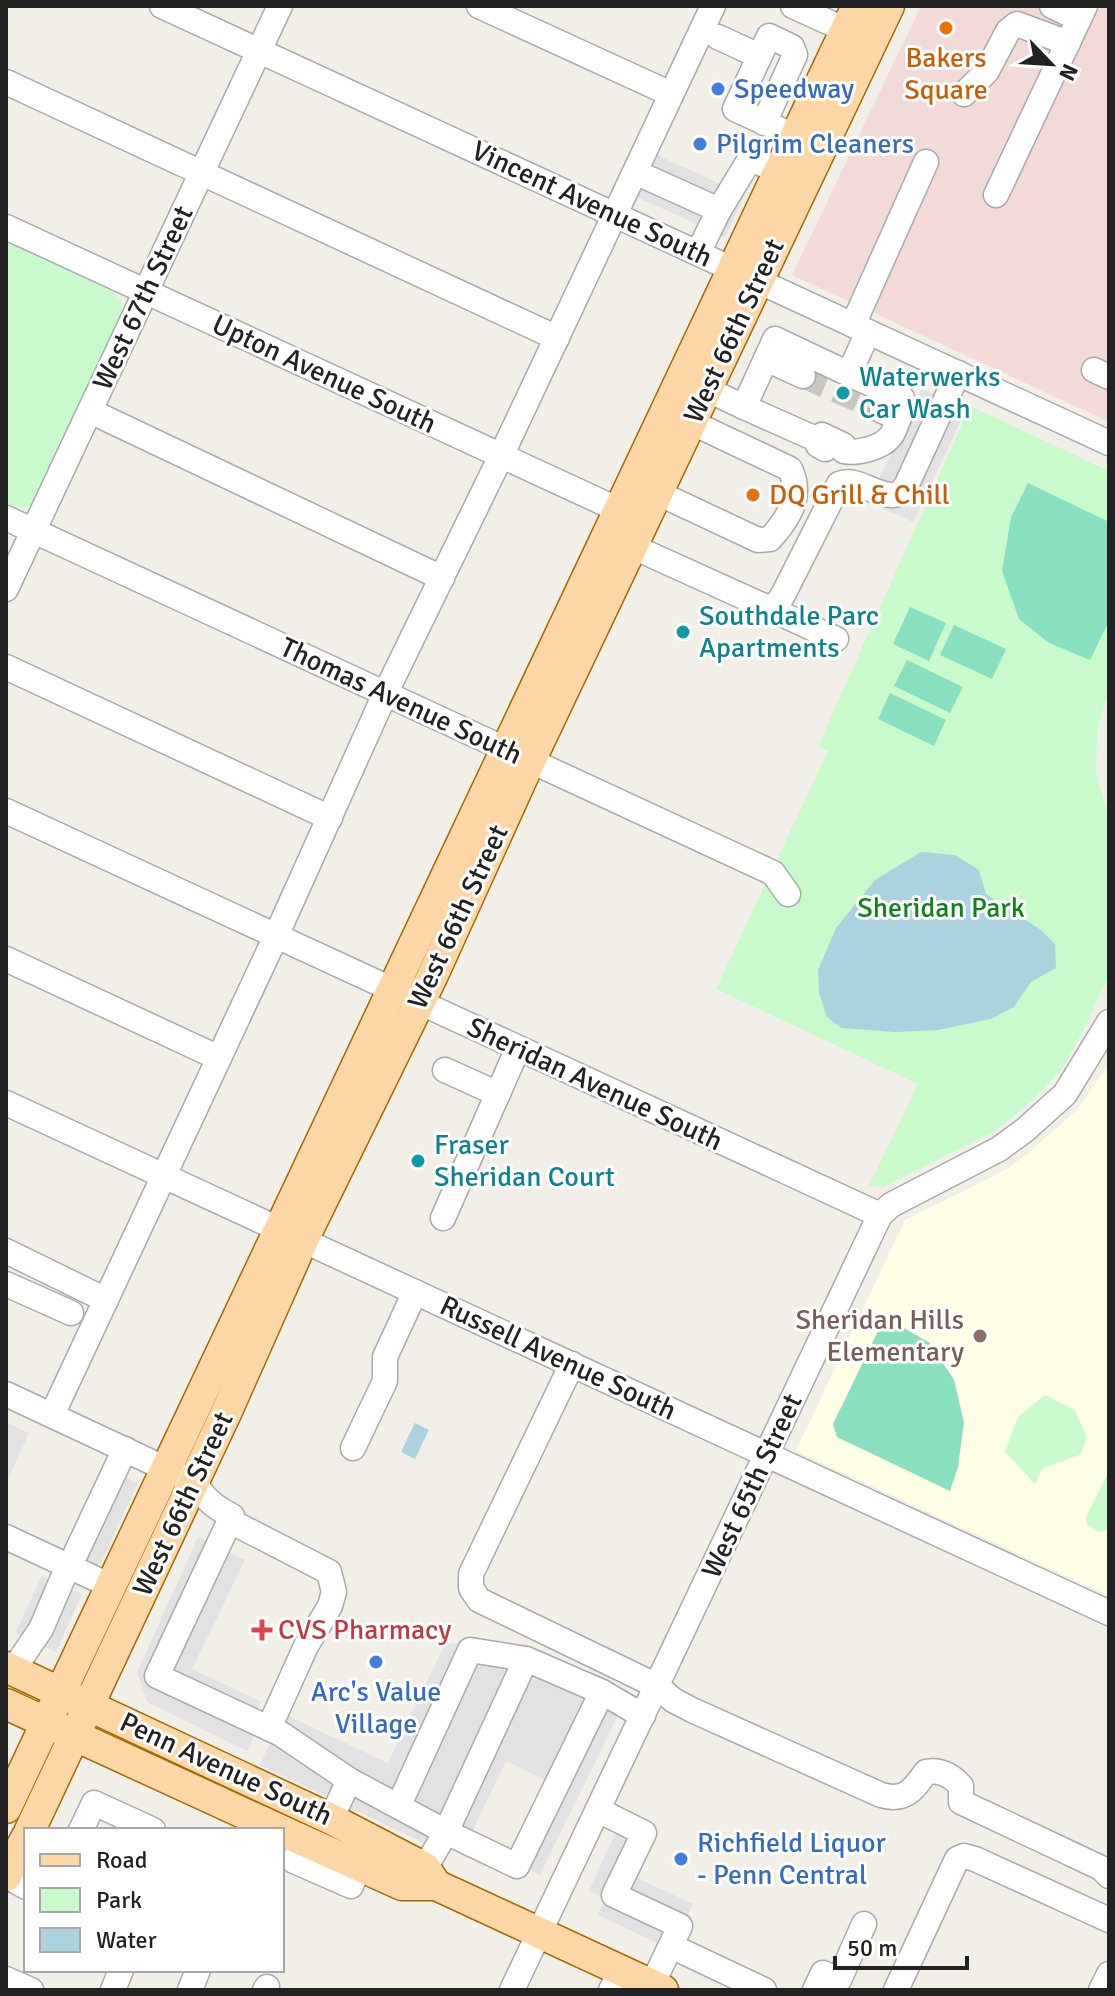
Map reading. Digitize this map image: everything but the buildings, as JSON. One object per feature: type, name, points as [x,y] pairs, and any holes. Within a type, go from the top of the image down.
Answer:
[{"type":"main road","name":"West 66th Street","points":[[679,416],[706,389],[779,171],[796,137],[858,26],[889,6]]},
{"type":"main road","name":"West 66th Street","points":[[38,1828],[88,1704],[194,1482],[392,990],[518,755],[746,275],[858,26]]},
{"type":"main road","name":"West 66th Street","points":[[6,1808],[14,1770],[47,1723],[166,1468],[420,1002],[518,755]]},
{"type":"main road","name":"Penn Avenue South","points":[[10,1668],[331,1819],[430,1876],[540,1933],[616,1980],[658,1987]]},
{"type":"main road","name":"Penn Avenue South","points":[[6,1704],[275,1828]]},
{"type":"main road","name":"Penn Avenue South","points":[[284,1832],[402,1885],[430,1876]]},
{"type":"main road","name":"West 66th Street","points":[[6,1876],[24,1849]]},
{"type":"street","name":"Vincent Avenue South","points":[[162,6],[1108,441]]},
{"type":"street","name":"West 67th Street","points":[[6,589],[280,6]]},
{"type":"street","points":[[479,6],[671,94]]},
{"type":"street","points":[[52,1415],[276,936],[385,694],[713,6]]},
{"type":"street","points":[[996,195],[1082,12],[1052,6]]},
{"type":"street","points":[[784,43],[798,7],[858,26]]},
{"type":"street","points":[[964,94],[987,71],[1008,31],[1017,24],[1068,43]]},
{"type":"street","points":[[764,123],[795,60],[794,50],[769,36],[735,109],[764,123],[796,137]]},
{"type":"street","points":[[718,37],[759,56]]},
{"type":"street","points":[[6,82],[557,338]]},
{"type":"street","points":[[698,253],[719,210],[750,159],[779,171]]},
{"type":"street","points":[[849,374],[860,328],[926,162]]},
{"type":"street","points":[[635,172],[719,210]]},
{"type":"street","name":"Upton Avenue South","points":[[6,227],[501,456],[766,607],[836,639]]},
{"type":"street","points":[[706,389],[744,407],[816,439],[822,435],[843,445],[844,451],[853,453],[890,438],[899,418],[892,404],[849,374],[775,339],[744,407]]},
{"type":"street","points":[[766,359],[803,376]]},
{"type":"street","points":[[766,607],[779,602],[839,484],[854,483],[883,496],[900,494],[958,373]]},
{"type":"street","points":[[90,411],[442,578]]},
{"type":"street","points":[[646,487],[758,540],[770,539],[783,525],[797,494],[790,469],[679,416]]},
{"type":"street","name":"Thomas Avenue South","points":[[6,518],[773,873],[788,894]]},
{"type":"street","points":[[6,667],[330,818]]},
{"type":"street","name":"Sheridan Avenue South","points":[[6,811],[880,1215]]},
{"type":"street","points":[[6,959],[219,1058]]},
{"type":"street","points":[[880,1215],[891,1205],[999,1149],[1025,1130],[1065,1094],[1108,1025]]},
{"type":"street","points":[[443,1218],[518,1048]]},
{"type":"street","points":[[445,1070],[498,1094]]},
{"type":"street","name":"Russell Avenue South","points":[[6,1103],[1109,1613]]},
{"type":"street","name":"West 65th Street","points":[[512,1990],[880,1215]]},
{"type":"street","points":[[6,1251],[106,1300]]},
{"type":"street","points":[[6,1283],[71,1313]]},
{"type":"street","points":[[353,1448],[385,1381],[385,1357],[415,1292]]},
{"type":"street","points":[[572,1364],[471,1574],[471,1588],[479,1600],[657,1686],[673,1700],[692,1710],[889,1797],[908,1795],[926,1772],[936,1770],[961,1786],[961,1802],[1101,1868],[1109,1876]]},
{"type":"street","points":[[7,1397],[194,1482],[214,1508],[232,1516],[157,1676],[269,1728],[349,1780],[446,1832],[517,1866],[602,1692]]},
{"type":"street","points":[[10,1668],[41,1629],[125,1449]]},
{"type":"street","points":[[230,1521],[329,1572],[332,1580],[334,1592],[330,1606],[306,1646],[269,1728]]},
{"type":"street","points":[[8,1542],[72,1560],[111,1586]]},
{"type":"street","points":[[399,1805],[470,1650],[526,1659],[602,1692],[643,1716]]},
{"type":"street","points":[[430,1876],[446,1832],[526,1659]]},
{"type":"street","points":[[331,1819],[349,1780]]},
{"type":"street","points":[[82,1828],[94,1803],[149,1828]]},
{"type":"street","points":[[598,1810],[644,1833],[614,1895],[680,1926],[658,1987]]},
{"type":"street","points":[[896,1990],[957,1859],[964,1856],[1109,1920]]},
{"type":"street","points":[[6,1876],[24,1886]]},
{"type":"street","points":[[815,1990],[823,1973],[839,1980],[864,1924]]},
{"type":"street","points":[[671,1946],[764,1990]]},
{"type":"street","points":[[1101,1990],[1109,1974]]},
{"type":"street","points":[[6,1979],[31,1990]]},
{"type":"shaded area","points":[[921,6],[1109,6],[1109,422],[792,275]]},
{"type":"shaded area","points":[[653,153],[745,195],[725,237],[634,196]]},
{"type":"shaded area","points":[[922,389],[966,410],[913,522],[884,509],[894,487],[879,479]]},
{"type":"shaded area","name":"Sheridan Hills Elementary","points":[[1109,1064],[1109,1596],[796,1451],[905,1220],[1005,1170],[1026,1155],[1077,1110]]},
{"type":"shaded area","points":[[6,1422],[29,1433],[6,1483]]},
{"type":"shaded area","points":[[125,1477],[138,1483],[97,1571],[83,1565]]},
{"type":"shaded area","points":[[198,1537],[245,1560],[192,1669],[262,1702],[255,1715],[263,1719],[247,1751],[147,1702],[137,1672]]},
{"type":"shaded area","points":[[42,1576],[82,1594],[56,1652],[15,1633]]},
{"type":"shaded area","points":[[495,1641],[603,1676],[626,1699],[540,1875],[512,1861],[549,1782],[506,1761],[473,1830],[442,1815],[428,1845],[260,1765],[284,1714],[388,1763],[445,1644]]},
{"type":"shaded area","points":[[626,1810],[657,1825],[633,1876],[693,1904],[672,1950],[598,1915],[605,1899],[589,1891]]},
{"type":"green space","points":[[6,241],[112,291],[121,300],[122,312],[34,503],[24,508],[6,504]]},
{"type":"green space","name":"Sheridan Park","points":[[970,406],[1109,471],[1109,689],[1097,732],[1096,772],[1109,820],[1108,977],[1062,1070],[1033,1100],[995,1131],[886,1186],[869,1186],[918,1084],[716,989],[828,751],[818,746]]},
{"type":"green space","points":[[1028,483],[1109,522],[1109,621],[1090,660],[1049,643],[1019,619],[1002,571],[1011,517]]},
{"type":"green space","points":[[910,607],[946,623],[929,661],[893,644]]},
{"type":"green space","points":[[954,625],[1006,649],[992,679],[940,655]]},
{"type":"green space","points":[[907,660],[963,687],[950,713],[894,686]]},
{"type":"green space","points":[[890,693],[946,720],[934,746],[878,719]]},
{"type":"green space","points":[[885,1317],[930,1343],[954,1380],[964,1422],[958,1467],[950,1491],[837,1437],[833,1424]]},
{"type":"green space","points":[[1045,1395],[1075,1410],[1087,1438],[1080,1455],[1043,1468],[1035,1484],[1005,1452],[1018,1417]]},
{"type":"green space","points":[[1109,1471],[1109,1529],[1099,1532],[1087,1525],[1086,1517]]},
{"type":"water","points":[[921,852],[955,855],[979,870],[986,894],[1041,930],[1055,944],[1056,968],[1031,982],[1014,1007],[991,1019],[938,1030],[895,1032],[841,1028],[827,1017],[819,993],[818,970],[836,928],[875,880]]},
{"type":"water","points":[[415,1423],[429,1430],[415,1459],[401,1452]]},
{"type":"tunnel","points":[[803,376],[882,411]]},
{"type":"place","name":"Bakers Square","points":[[946,28]]},
{"type":"place","name":"Speedway","points":[[718,89]]},
{"type":"place","name":"Pilgrim Cleaners","points":[[700,144]]},
{"type":"place","name":"Waterwerks Car Wash","points":[[843,393]]},
{"type":"place","name":"DQ Grill & Chill","points":[[753,495]]},
{"type":"place","name":"Southdale Parc Apartments","points":[[683,632]]},
{"type":"place","name":"Fraser Sheridan Court","points":[[418,1161]]},
{"type":"place","name":"Sheridan Hills Elementary","points":[[980,1336]]},
{"type":"place","name":"CVS Pharmacy","points":[[262,1630]]},
{"type":"place","name":"Arc's Value Village","points":[[376,1662]]},
{"type":"place","name":"Richfield Liquor - Penn Central","points":[[681,1859]]}]
